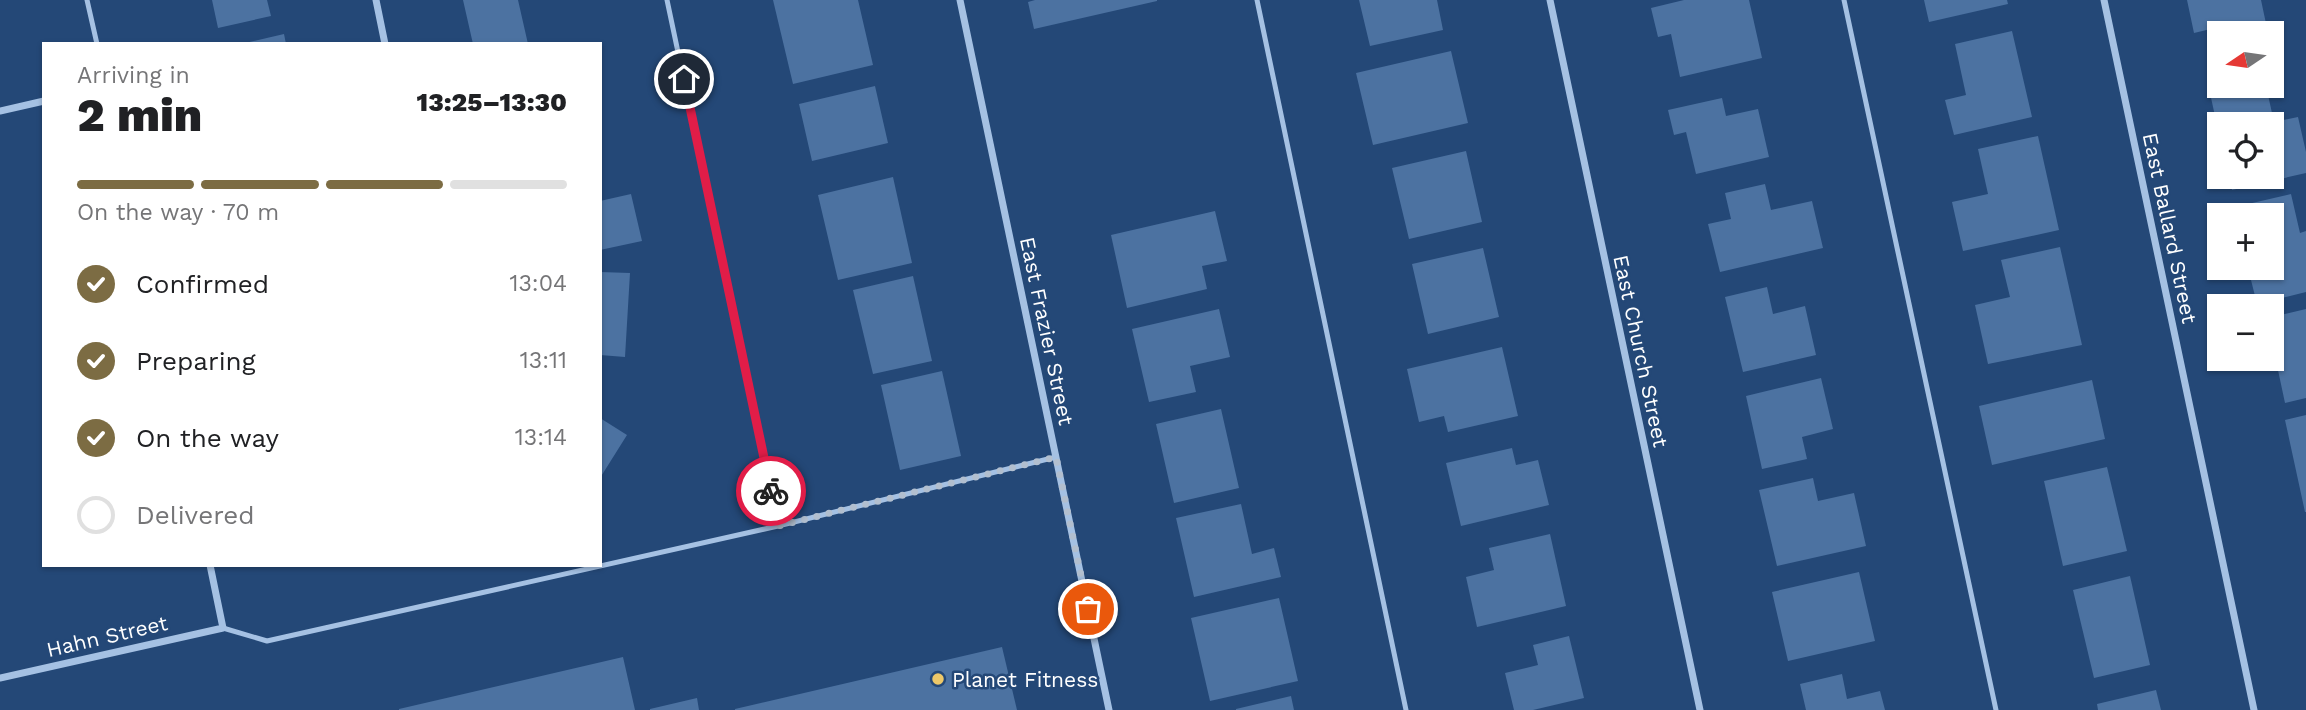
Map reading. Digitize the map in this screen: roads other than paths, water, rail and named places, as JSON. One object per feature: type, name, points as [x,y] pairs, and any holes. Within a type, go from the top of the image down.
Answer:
[{"type":"street","points":[[376,0],[385,42]]},
{"type":"street","name":"East Frazier Street","points":[[960,0],[1109,710]]},
{"type":"street","name":"East Church Street","points":[[1550,0],[1700,710]]},
{"type":"street","name":"East Ballard Street","points":[[2104,0],[2254,710]]},
{"type":"street","points":[[0,111],[42,101]]},
{"type":"street","points":[[210,567],[223,628]]},
{"type":"street","name":"Hahn Street","points":[[0,678],[223,628]]},
{"type":"lane","points":[[87,0],[97,42]]},
{"type":"lane","points":[[667,0],[778,526]]},
{"type":"lane","points":[[1257,0],[1406,710]]},
{"type":"lane","points":[[1844,0],[1996,710]]},
{"type":"lane","points":[[602,566],[778,526],[1056,457]]},
{"type":"lane","points":[[223,628],[267,642],[597,567]]},
{"type":"place","name":"Planet Fitness","points":[[938,679]]}]
